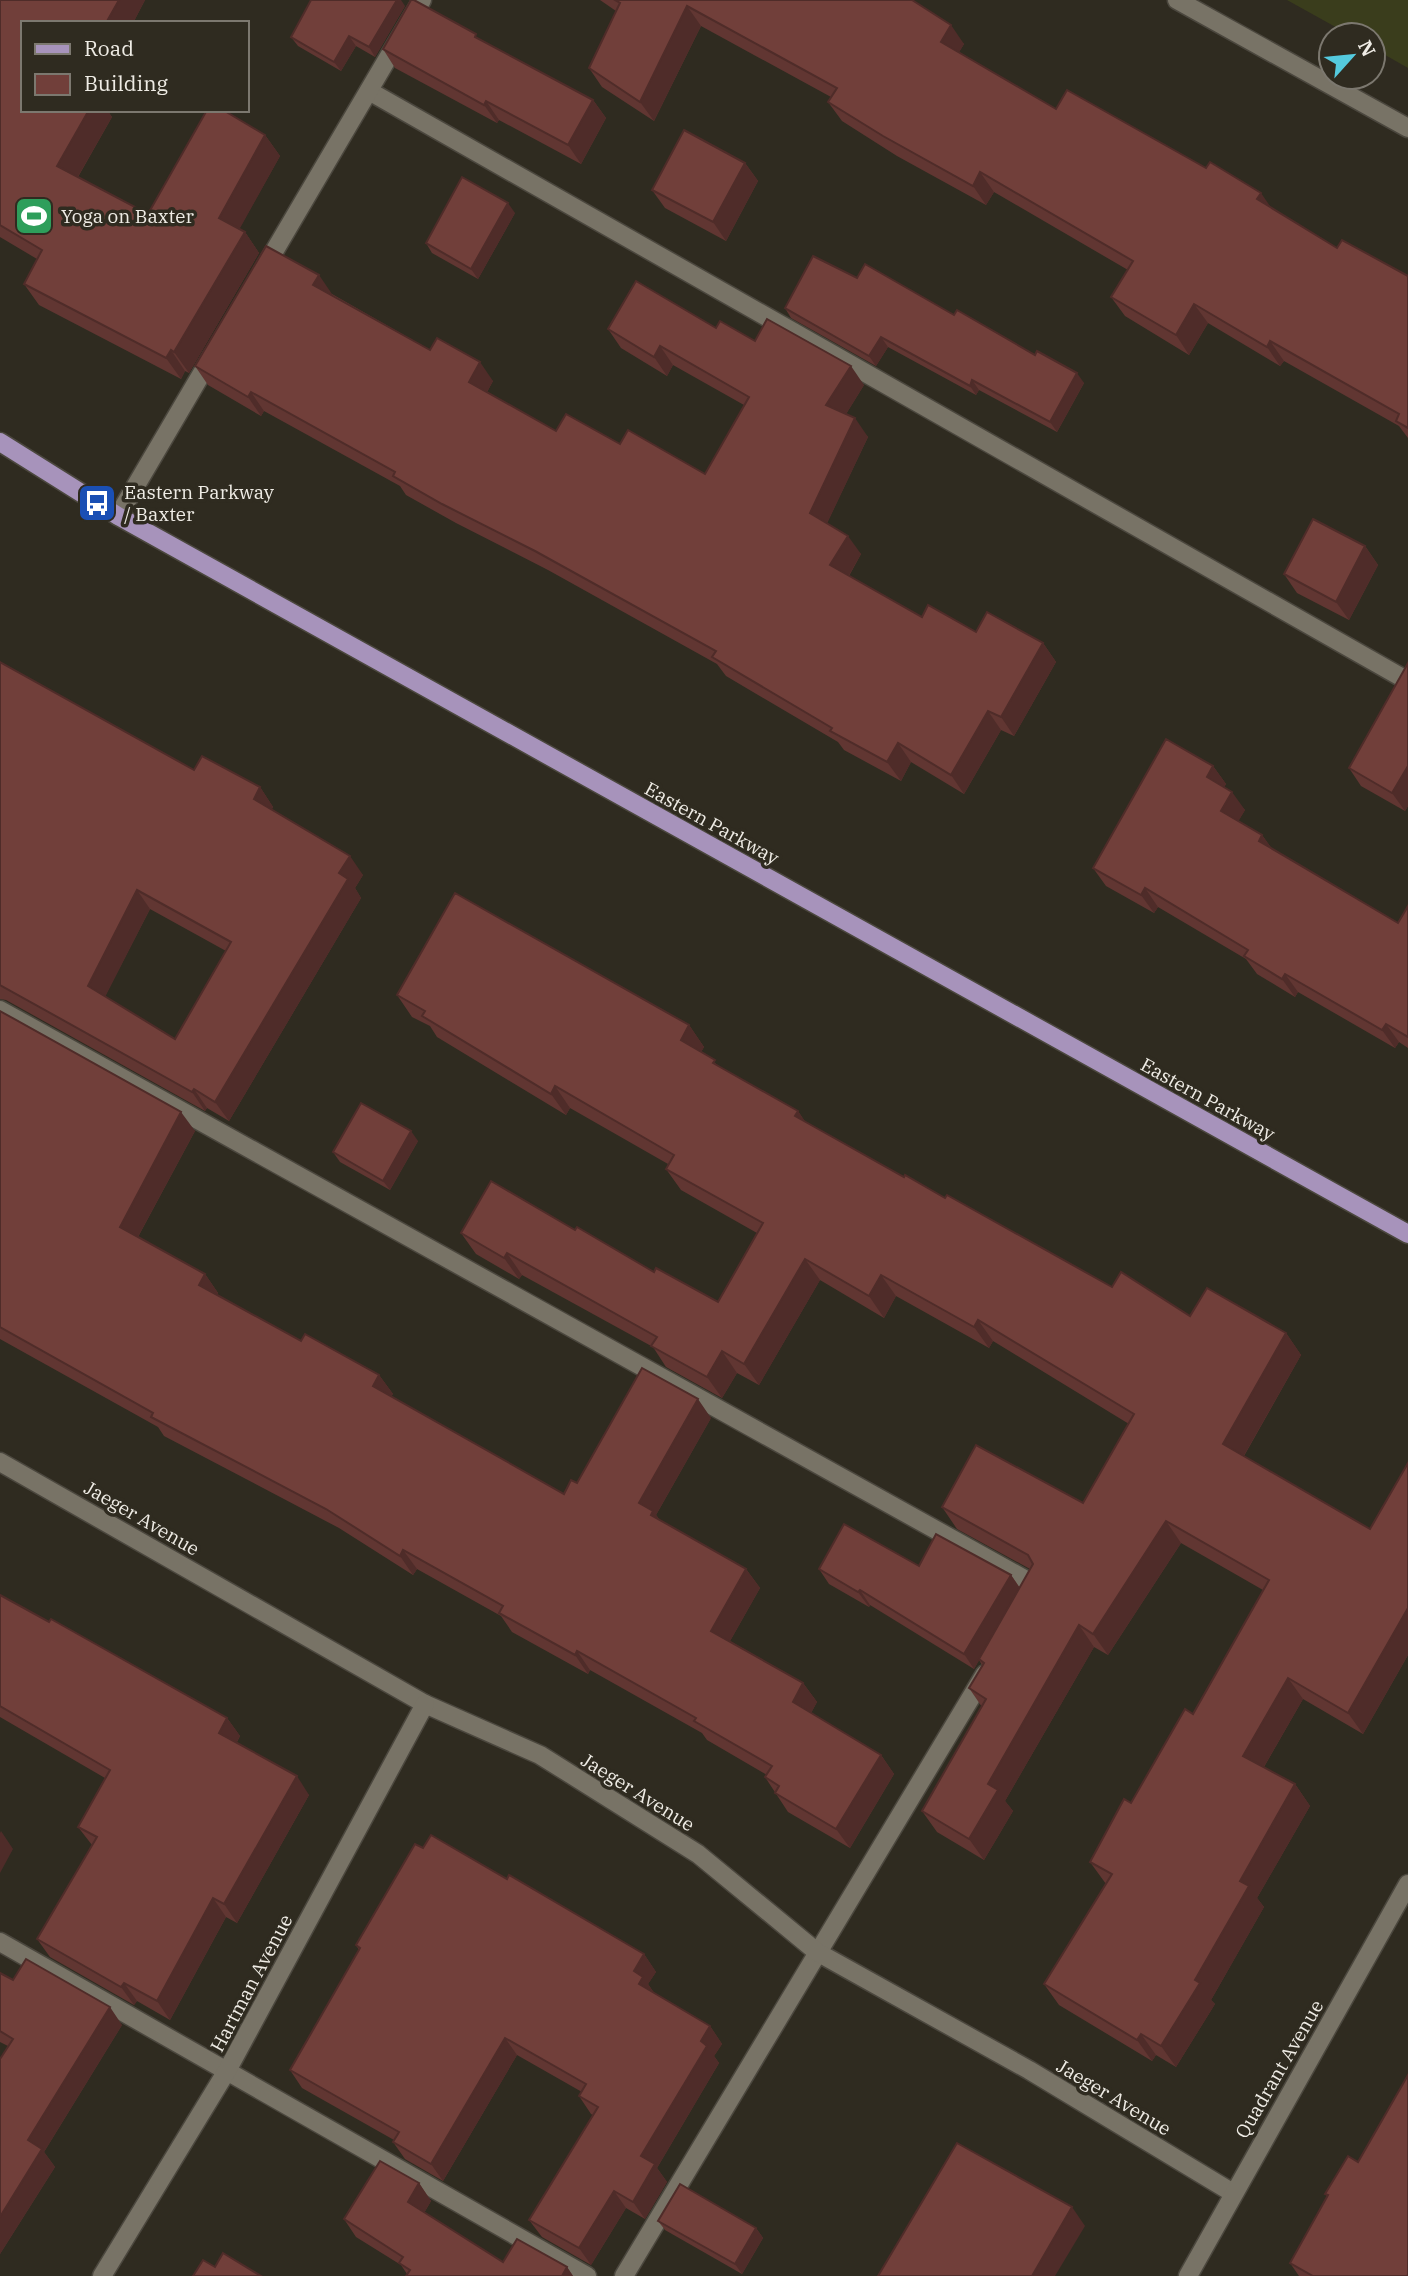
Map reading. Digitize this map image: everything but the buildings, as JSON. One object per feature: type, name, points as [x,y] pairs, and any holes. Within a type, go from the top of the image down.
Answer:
[{"type":"main road","name":"Eastern Parkway","points":[[0,442],[118,516],[1408,1234]]},
{"type":"street","points":[[256,283],[422,0]]},
{"type":"street","points":[[1177,0],[1408,128]]},
{"type":"street","points":[[369,91],[1408,681]]},
{"type":"street","points":[[118,516],[220,342]]},
{"type":"street","points":[[0,1010],[1037,1586],[1023,1609]]},
{"type":"street","name":"Jaeger Avenue","points":[[0,1462],[425,1704],[540,1755],[698,1854],[817,1952],[1029,2070],[1233,2193]]},
{"type":"street","points":[[624,2276],[995,1656]]},
{"type":"street","name":"Hartman Avenue","points":[[102,2276],[228,2069],[425,1704]]},
{"type":"street","name":"Quadrant Avenue","points":[[1188,2276],[1408,1884]]},
{"type":"street","points":[[0,1942],[228,2069],[587,2276]]},
{"type":"green space","points":[[1287,0],[1408,0],[1408,68],[1387,56],[1387,21],[1325,21]]},
{"type":"place","name":"Yoga on Baxter","points":[[34,216]]},
{"type":"place","name":"Eastern Parkway / Baxter","points":[[97,503]]}]
